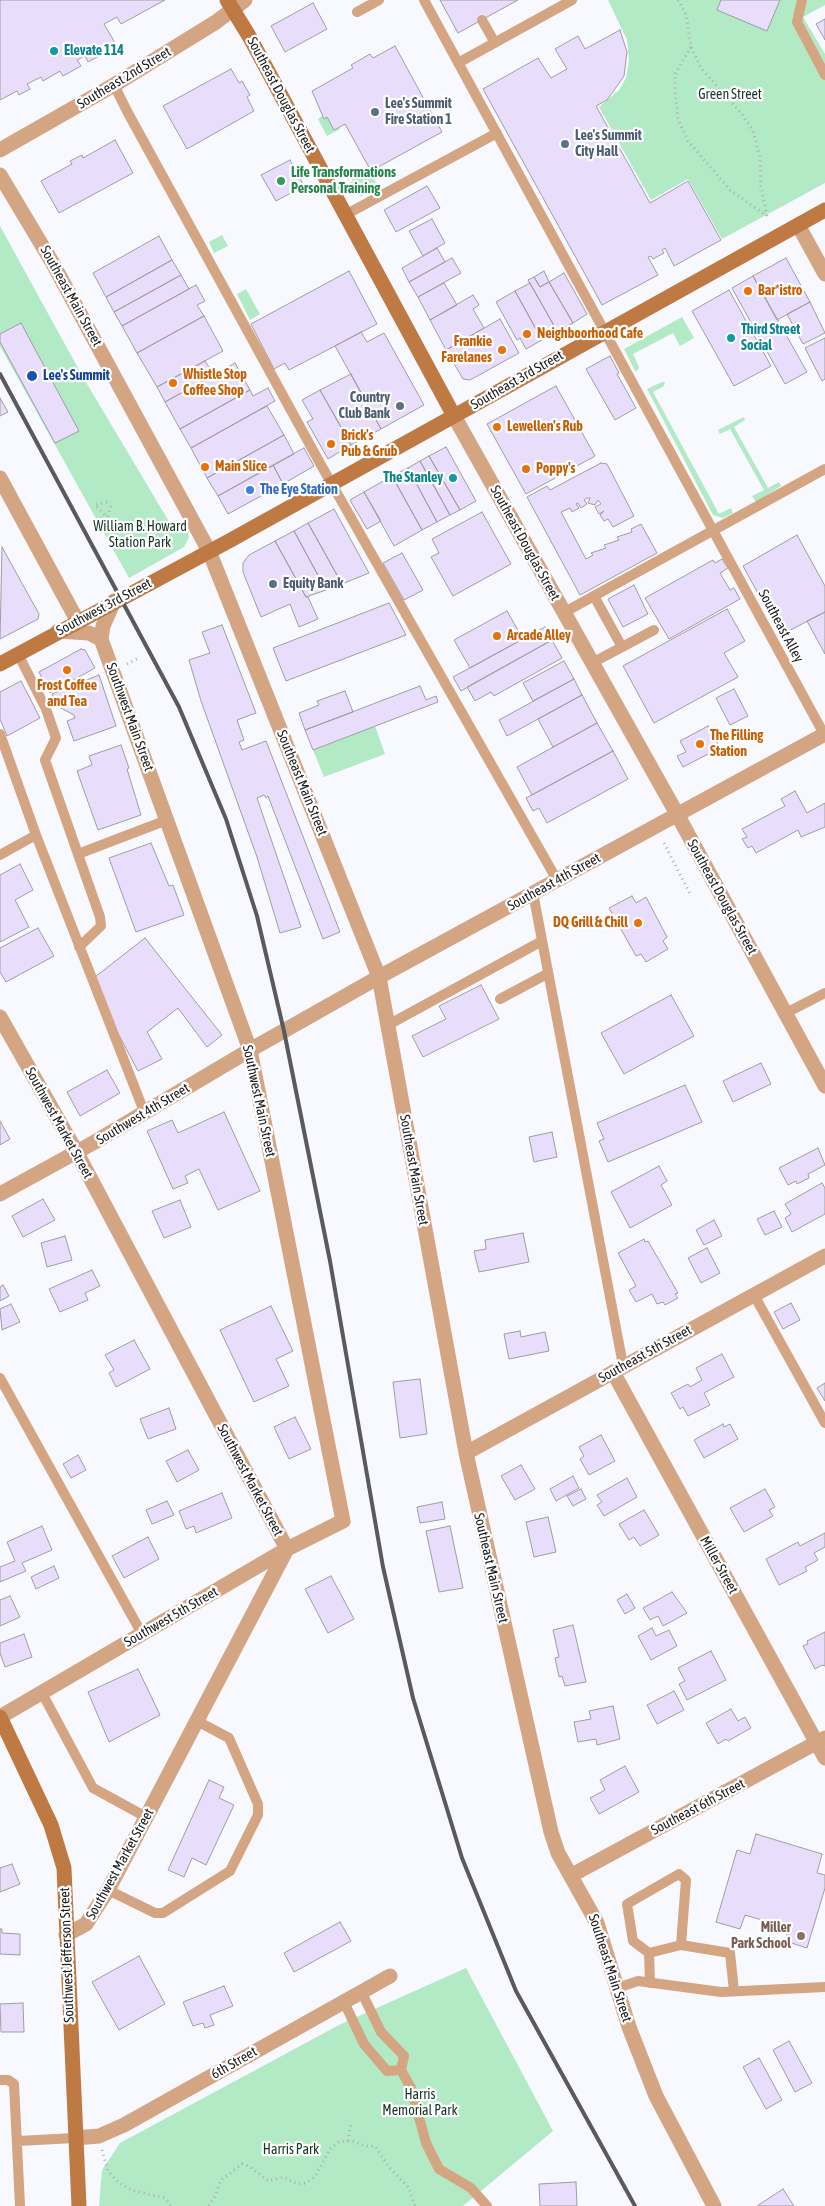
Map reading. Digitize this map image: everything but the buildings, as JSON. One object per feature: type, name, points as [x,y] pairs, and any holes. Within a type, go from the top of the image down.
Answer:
[{"type":"main road","name":"Southeast Douglas Street","points":[[230,4],[454,416]]},
{"type":"main road","name":"Southeast 3rd Street","points":[[209,551],[825,210]]},
{"type":"main road","name":"Southwest 3rd Street","points":[[0,664],[58,630],[209,551]]},
{"type":"main road","name":"Southwest Jefferson Street","points":[[0,1717],[51,1824],[64,1868],[79,2206]]},
{"type":"street","name":"Southeast 2nd Street","points":[[0,150],[114,85],[216,22],[230,4],[245,0]]},
{"type":"street","name":"Southeast Main Street","points":[[0,175],[52,262],[209,551],[379,977],[466,1453],[550,1832],[558,1853],[572,1875],[597,1923],[629,2027],[656,2096],[714,2206]]},
{"type":"street","points":[[798,224],[825,274]]},
{"type":"street","name":"Southeast Douglas Street","points":[[454,416],[677,814],[825,1086]]},
{"type":"street","points":[[0,478],[77,620]]},
{"type":"street","points":[[58,630],[88,633],[101,639],[103,626],[114,602]]},
{"type":"street","name":"Southwest Main Street","points":[[101,639],[250,1050],[343,1521]]},
{"type":"street","name":"Southeast 4th Street","points":[[284,1031],[379,977],[825,735]]},
{"type":"street","name":"Southwest Market Street","points":[[0,1017],[76,1153],[287,1549],[108,1890],[86,1924],[66,1935]]},
{"type":"street","name":"Southwest 4th Street","points":[[0,1194],[145,1114],[284,1031]]},
{"type":"street","name":"Southeast 5th Street","points":[[466,1453],[825,1256]]},
{"type":"street","name":"Miller Street","points":[[618,1369],[821,1740],[825,1758]]},
{"type":"street","name":"Southwest 5th Street","points":[[0,1717],[287,1549],[343,1521]]},
{"type":"street","name":"Southeast 6th Street","points":[[572,1875],[821,1740]]},
{"type":"street","name":"6th Street","points":[[75,2138],[99,2136],[124,2125],[361,1990],[390,1976]]},
{"type":"lane","points":[[357,12],[379,0]]},
{"type":"lane","name":"Southeast Alley","points":[[424,0],[825,735]]},
{"type":"lane","points":[[458,63],[572,0]]},
{"type":"lane","points":[[802,0],[796,22],[825,75]]},
{"type":"lane","points":[[482,20],[495,44]]},
{"type":"lane","points":[[114,85],[331,482],[557,880]]},
{"type":"lane","points":[[345,214],[497,133]]},
{"type":"lane","points":[[563,613],[825,469]]},
{"type":"lane","points":[[594,596],[622,647]]},
{"type":"lane","points":[[592,663],[654,630]]},
{"type":"lane","points":[[18,654],[46,709],[56,738],[45,760],[100,917],[101,926],[79,947]]},
{"type":"lane","points":[[0,734],[36,836],[145,1114]]},
{"type":"lane","points":[[78,854],[167,820]]},
{"type":"lane","points":[[0,855],[36,836]]},
{"type":"lane","points":[[533,893],[618,1369]]},
{"type":"lane","points":[[388,1025],[542,940]]},
{"type":"lane","points":[[500,1000],[547,974]]},
{"type":"lane","points":[[786,1013],[825,993]]},
{"type":"lane","points":[[754,1295],[825,1423]]},
{"type":"lane","points":[[0,1378],[142,1634]]},
{"type":"lane","points":[[42,1693],[93,1788],[146,1817]]},
{"type":"lane","points":[[108,1890],[155,1913],[163,1913],[230,1871],[258,1814],[258,1804],[229,1738],[197,1721]]},
{"type":"lane","points":[[650,1982],[649,1954],[633,1941],[627,1904],[679,1874],[686,1880],[681,1945]]},
{"type":"lane","points":[[649,1954],[681,1945],[730,1953],[734,1991]]},
{"type":"lane","points":[[617,1988],[638,1981],[721,1992],[825,1987]]},
{"type":"lane","points":[[361,1990],[381,2032],[404,2056],[401,2070],[411,2088],[426,2143],[439,2169],[471,2188],[487,2206]]},
{"type":"lane","points":[[344,2000],[364,2044],[387,2071],[401,2070]]},
{"type":"lane","points":[[0,2080],[8,2080],[14,2084],[20,2206]]},
{"type":"lane","points":[[18,2141],[75,2138]]},
{"type":"path","points":[[678,0],[686,14],[691,48],[701,68],[742,114],[753,131],[760,157],[761,186],[767,217],[730,190],[688,141],[678,120],[675,74],[691,48]]},
{"type":"path","points":[[349,178],[359,198]]},
{"type":"path","points":[[107,502],[95,505],[107,517],[111,506]]},
{"type":"path","points":[[664,844],[690,894]]},
{"type":"path","points":[[348,2141],[351,2122]]},
{"type":"path","points":[[209,2206],[221,2180],[242,2164],[249,2166],[268,2181],[284,2177],[297,2184],[306,2183],[315,2177],[330,2149],[340,2141],[348,2141],[365,2146],[376,2146],[389,2167],[409,2188],[415,2206]]},
{"type":"path","points":[[103,2158],[108,2171],[118,2182],[131,2190],[165,2198],[171,2206]]},
{"type":"green space","name":"Green Street","points":[[608,0],[825,0],[825,5],[803,17],[825,54],[825,183],[722,239],[688,179],[651,200],[599,107],[619,90],[626,78],[629,60],[627,40]]},
{"type":"green space","points":[[322,116],[324,119],[327,117],[334,130],[339,127],[340,129],[327,136],[318,119]]},
{"type":"green space","points":[[366,167],[378,185],[361,197],[350,176]]},
{"type":"green space","name":"William B. Howard Station Park","points":[[0,226],[84,379],[171,525],[186,525],[188,529],[189,537],[184,547],[129,578],[0,346]]},
{"type":"green space","points":[[222,235],[228,246],[214,253],[209,242]]},
{"type":"green space","points":[[246,289],[260,314],[250,320],[237,294]]},
{"type":"green space","points":[[682,317],[694,338],[680,346],[673,333],[633,354],[639,367],[635,371],[624,349]]},
{"type":"green space","points":[[665,382],[664,386],[653,392],[719,514],[731,508],[733,513],[723,518],[713,515],[647,389]]},
{"type":"green space","points":[[744,417],[745,420],[734,427],[768,488],[779,482],[781,486],[756,502],[752,496],[764,490],[730,429],[720,434],[718,430]]},
{"type":"green space","points":[[375,726],[385,754],[324,777],[313,750]]},
{"type":"green space","name":"Harris Memorial Park","points":[[466,1968],[553,2131],[463,2206],[99,2206],[102,2170],[120,2143],[341,2024]]},
{"type":"railway","points":[[0,374],[179,707],[226,819],[257,916],[284,1031],[330,1261],[383,1567],[413,1698],[462,1858],[516,1991],[635,2206]]},
{"type":"place","name":"Elevate 114","points":[[54,51]]},
{"type":"place","name":"Lee's Summit Fire Station 1","points":[[375,112]]},
{"type":"place","name":"Lee's Summit City Hall","points":[[565,144]]},
{"type":"place","name":"Life Transformations Personal Training","points":[[281,181]]},
{"type":"place","name":"Bar*istro","points":[[748,291]]},
{"type":"place","name":"Neighboorhood Cafe","points":[[527,334]]},
{"type":"place","name":"Third Street Social","points":[[731,338]]},
{"type":"place","name":"Frankie Farelanes","points":[[502,350]]},
{"type":"place","name":"Lee's Summit","points":[[32,376]]},
{"type":"place","name":"Whistle Stop Coffee Shop","points":[[173,383]]},
{"type":"place","name":"Country Club Bank","points":[[400,406]]},
{"type":"place","name":"Lewellen's Rub","points":[[497,427]]},
{"type":"place","name":"Brick's Pub & Grub","points":[[331,444]]},
{"type":"place","name":"Main Slice","points":[[205,467]]},
{"type":"place","name":"Poppy's","points":[[526,469]]},
{"type":"place","name":"The Stanley","points":[[453,478]]},
{"type":"place","name":"The Eye Station","points":[[250,490]]},
{"type":"place","name":"Equity Bank","points":[[273,584]]},
{"type":"place","name":"Arcade Alley","points":[[497,636]]},
{"type":"place","name":"Frost Coffee and Tea","points":[[67,670]]},
{"type":"place","name":"The Filling Station","points":[[700,744]]},
{"type":"place","name":"DQ Grill & Chill","points":[[638,923]]},
{"type":"place","name":"Miller Park School","points":[[801,1936]]},
{"type":"park label","name":"Harris Park","points":[[291,2150]]}]
